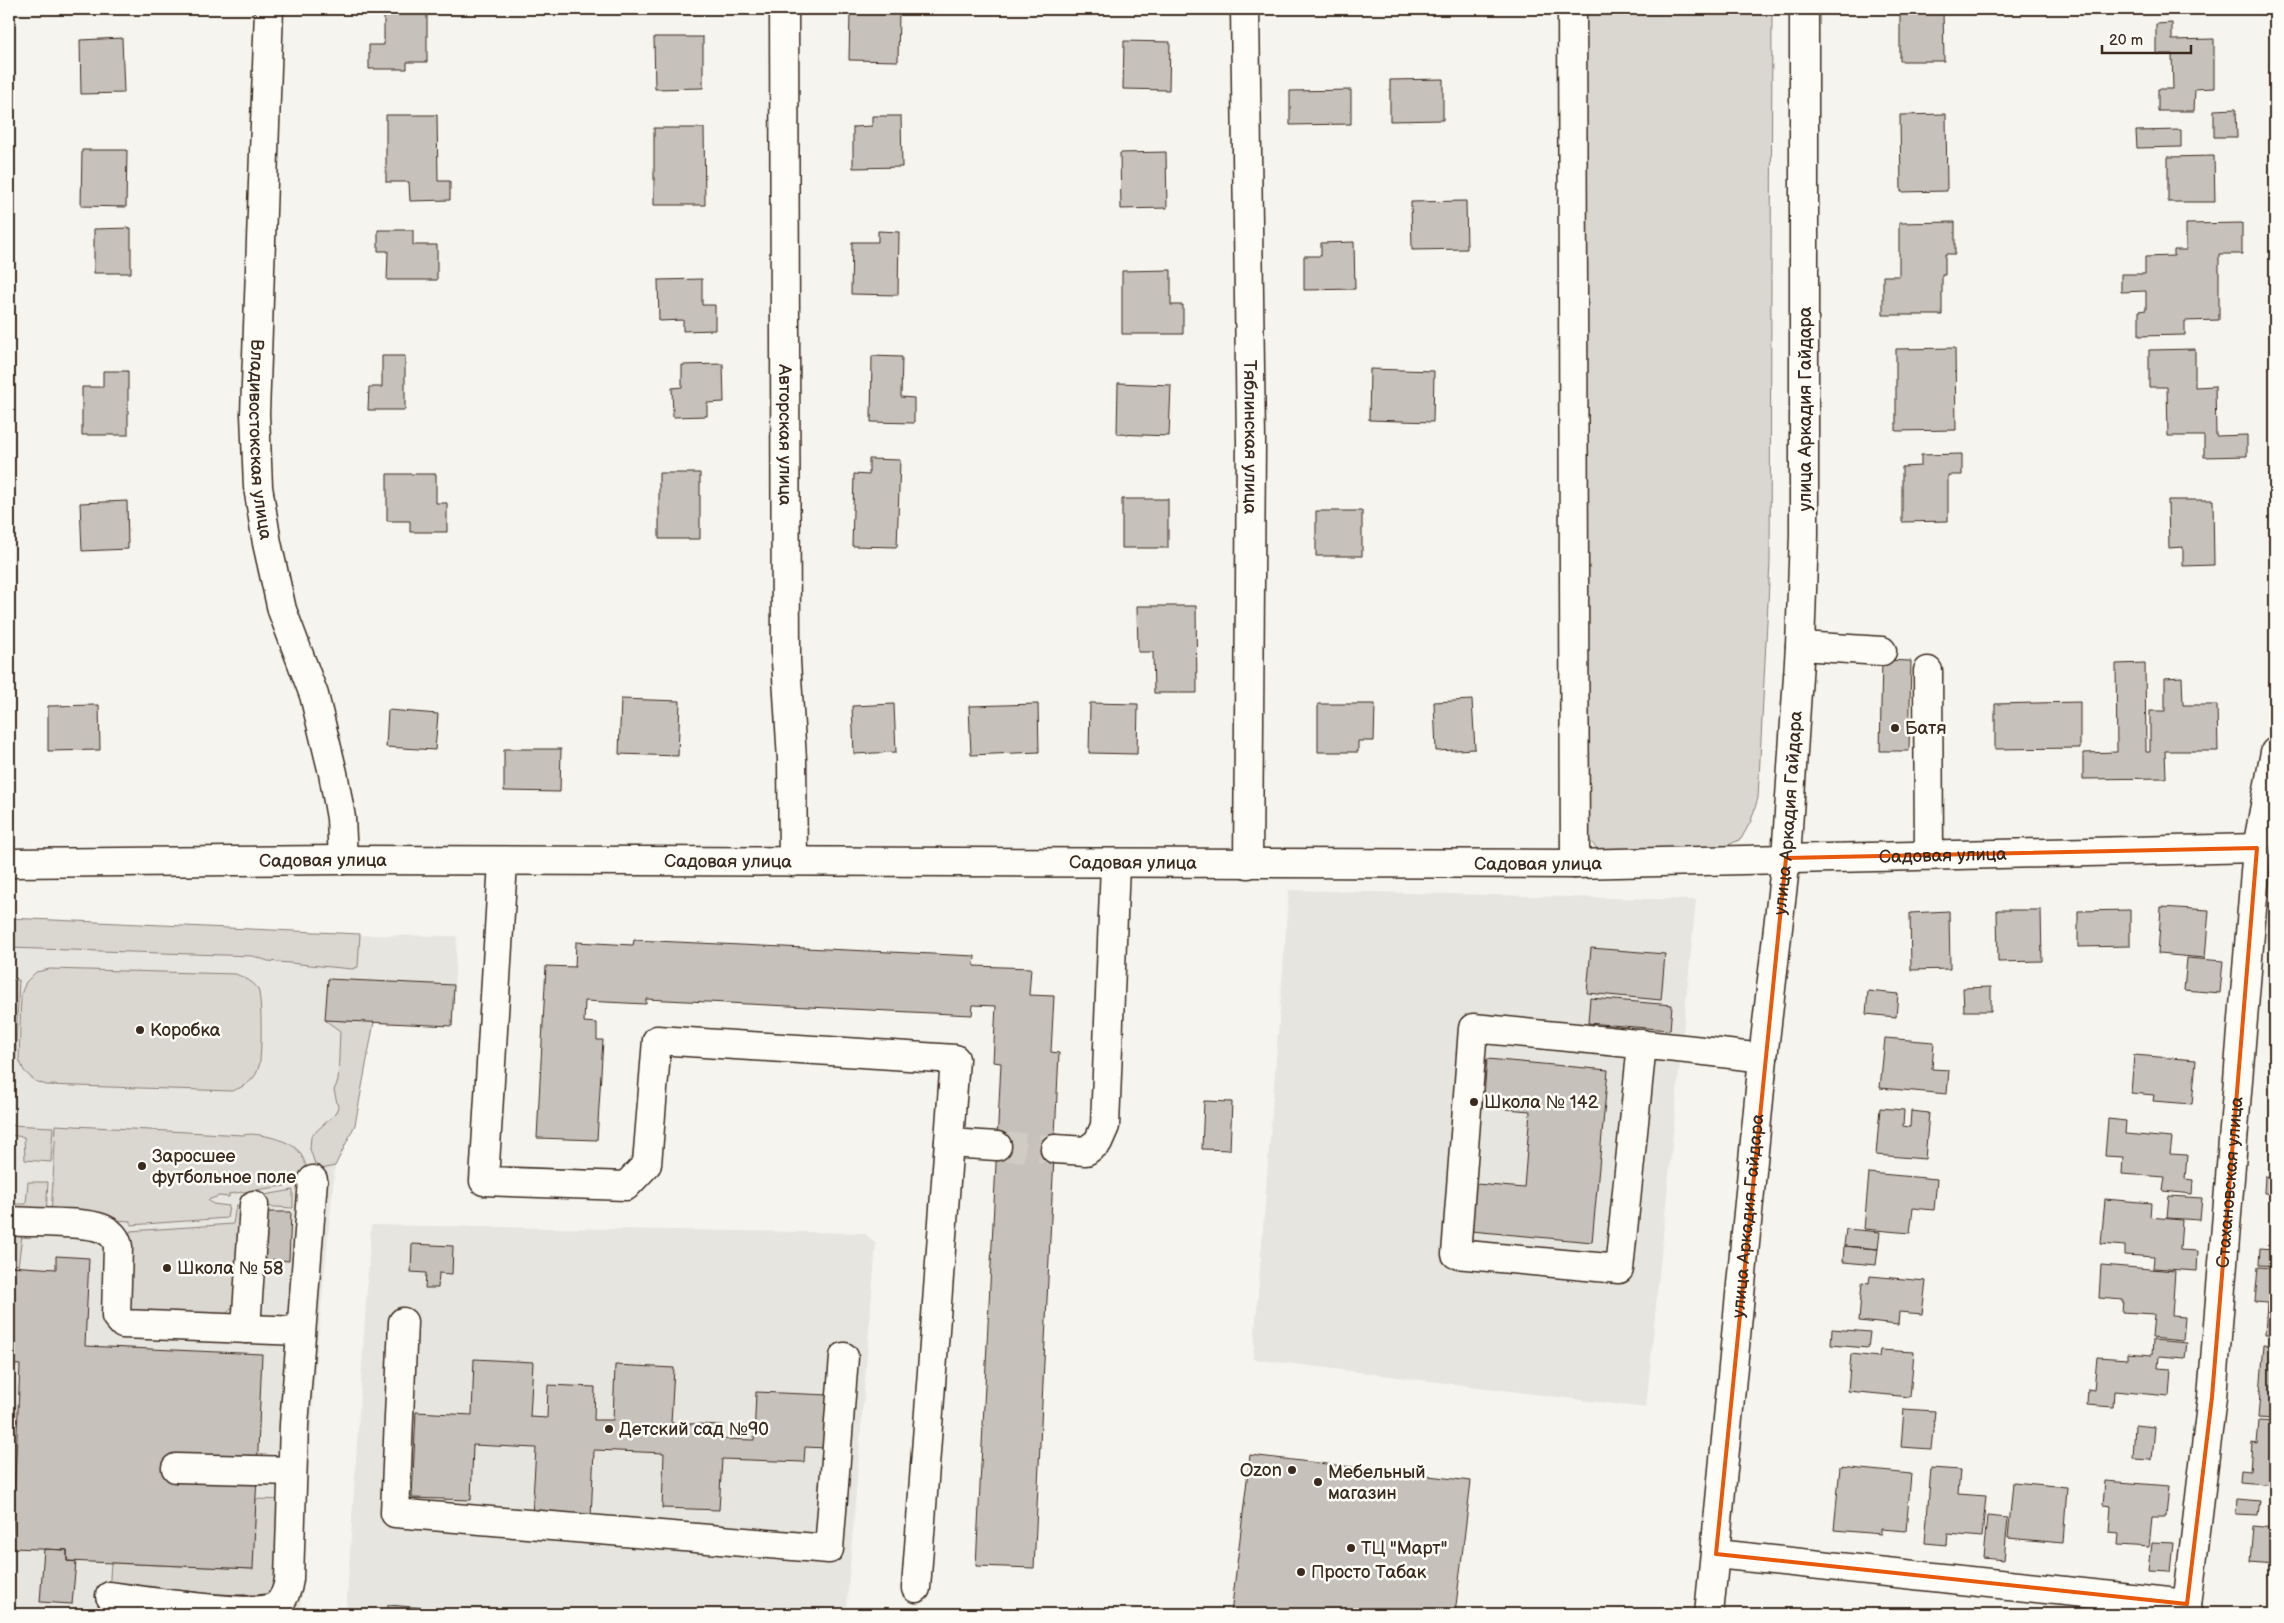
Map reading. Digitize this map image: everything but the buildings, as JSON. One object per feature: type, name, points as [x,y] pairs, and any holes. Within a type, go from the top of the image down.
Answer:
[{"type":"street","name":"Владивостокская улица","points":[[269,9],[255,414],[258,487],[266,543],[282,610],[314,695],[333,774],[341,818],[344,860]]},
{"type":"street","name":"Авторская улица","points":[[784,9],[786,651],[792,760],[793,862]]},
{"type":"street","name":"Тяблинская улица","points":[[1245,9],[1251,441],[1248,864]]},
{"type":"street","points":[[1572,9],[1575,864]]},
{"type":"street","name":"улица Аркадия Гайдара","points":[[1709,1614],[1763,1058],[1786,858],[1800,646],[1804,535],[1804,9]]},
{"type":"street","points":[[1800,646],[1882,651]]},
{"type":"street","points":[[1928,671],[1929,856]]},
{"type":"street","name":"Стахановская улица","points":[[2187,1609],[2212,1397],[2257,848],[2275,752]]},
{"type":"street","name":"Садовая улица","points":[[9,863],[344,860],[1575,864],[2257,848]]},
{"type":"street","points":[[503,862],[484,1181],[626,1186],[648,1164],[658,1040],[955,1059],[916,1588]]},
{"type":"street","points":[[1055,1149],[1086,1151],[1098,1142],[1104,1126],[1115,863]]},
{"type":"street","points":[[1642,1044],[1619,1269],[1456,1254],[1474,1028],[1642,1044],[1763,1058]]},
{"type":"street","points":[[949,1143],[997,1146]]},
{"type":"street","points":[[110,1596],[212,1608],[260,1610],[276,1605],[284,1597],[289,1579],[292,1471],[300,1332],[313,1180]]},
{"type":"street","points":[[246,1329],[254,1205]]},
{"type":"street","points":[[9,1221],[93,1226],[110,1233],[117,1241],[118,1247],[116,1316],[124,1324],[300,1332]]},
{"type":"street","points":[[403,1322],[396,1513],[829,1549],[844,1357]]},
{"type":"street","points":[[176,1468],[292,1471]]},
{"type":"street","points":[[1716,1554],[2187,1609]]},
{"type":"highlighted area","points":[[2257,848],[2212,1397],[2187,1604],[1716,1554],[1786,858]]},
{"type":"shaded area","points":[[1585,9],[1772,9],[1770,562],[1758,798],[1751,821],[1741,839],[1722,848],[1600,852],[1585,835]]},
{"type":"shaded area","name":"Школа № 142","points":[[1289,890],[1696,900],[1646,1408],[1253,1359]]},
{"type":"shaded area","name":"Школа № 58","points":[[9,918],[357,935],[457,936],[452,1026],[374,1022],[355,1125],[335,1166],[315,1370],[300,1614],[9,1614]]},
{"type":"shaded area","points":[[9,918],[360,934],[358,967],[352,969],[268,961],[253,956],[9,948]]},
{"type":"shaded area","name":"Коробка","points":[[50,969],[236,974],[245,978],[256,986],[259,994],[261,1014],[260,1060],[255,1075],[249,1082],[232,1091],[46,1085],[35,1081],[24,1071],[19,1059],[21,994],[26,982],[36,972]]},
{"type":"shaded area","points":[[9,980],[19,980],[14,1091],[9,1091]]},
{"type":"shaded area","points":[[325,1020],[374,1022],[355,1125],[335,1166],[317,1170],[310,1149],[311,1136],[335,1114],[338,1107],[334,1090],[338,1081],[340,1031]]},
{"type":"shaded area","points":[[9,1125],[53,1127],[51,1162],[25,1160],[24,1137],[9,1135]]},
{"type":"shaded area","points":[[56,1125],[253,1134],[270,1137],[292,1145],[300,1153],[308,1175],[299,1180],[298,1184],[229,1194],[229,1197],[219,1196],[208,1200],[213,1204],[229,1206],[227,1218],[131,1225],[131,1221],[51,1216]]},
{"type":"shaded area","points":[[28,1182],[48,1182],[46,1215],[9,1213],[9,1204],[26,1204]]},
{"type":"shaded area","points":[[293,1190],[293,1208],[242,1205],[242,1199]]},
{"type":"shaded area","points":[[236,1205],[239,1206],[237,1295],[232,1308],[222,1318],[132,1316],[124,1303],[130,1231],[233,1224]]},
{"type":"shaded area","name":"Детский сад №90","points":[[371,1225],[864,1233],[876,1244],[846,1614],[346,1614]]},
{"type":"shaded area","points":[[9,1234],[22,1235],[18,1267],[9,1266]]},
{"type":"shaded area","points":[[256,1499],[286,1500],[275,1592],[262,1599],[109,1593],[111,1563],[252,1569]]},
{"type":"tunnel","points":[[997,1146],[1055,1149]]},
{"type":"place","name":"Батя","points":[[1895,728]]},
{"type":"place","name":"Коробка","points":[[140,1030]]},
{"type":"place","name":"Школа № 142","points":[[1474,1102]]},
{"type":"place","name":"Заросшее футбольное поле","points":[[142,1166]]},
{"type":"place","name":"Школа № 58","points":[[167,1268]]},
{"type":"place","name":"Детский сад №90","points":[[609,1429]]},
{"type":"place","name":"Ozon","points":[[1292,1470]]},
{"type":"place","name":"Мебельный магазин","points":[[1318,1482]]},
{"type":"place","name":"ТЦ \"Март\"","points":[[1351,1548]]},
{"type":"place","name":"Просто Табак","points":[[1301,1572]]}]
